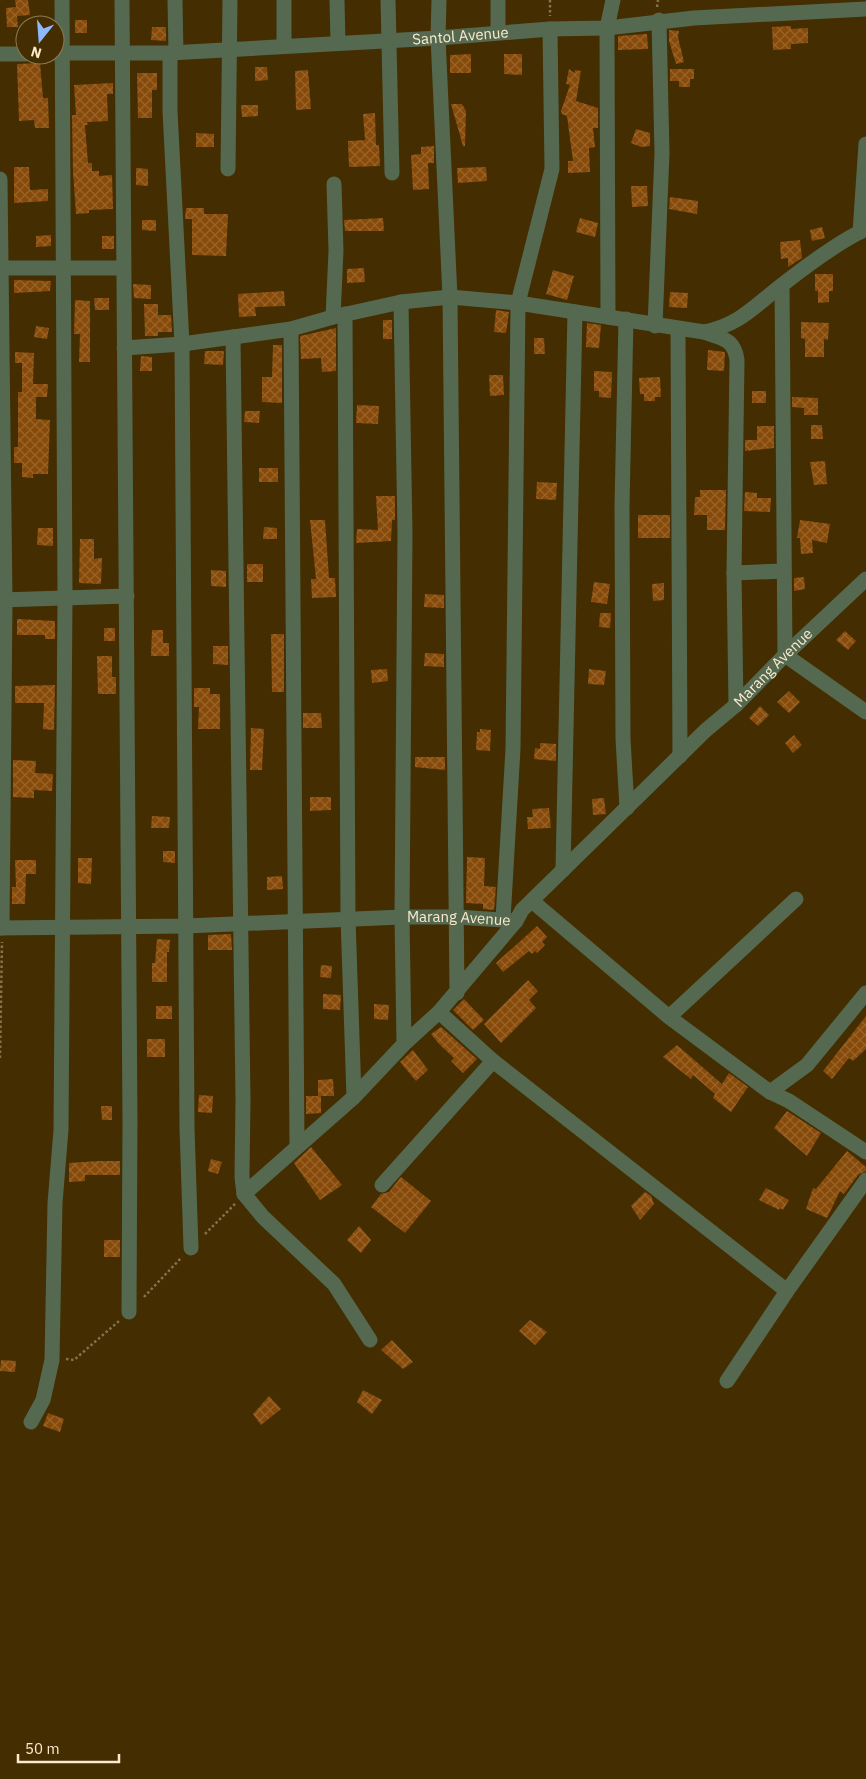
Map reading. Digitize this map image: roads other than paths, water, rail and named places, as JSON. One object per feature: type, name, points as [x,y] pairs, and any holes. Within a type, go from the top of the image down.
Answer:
[{"type":"street","points":[[61,15],[62,0]]},
{"type":"street","points":[[122,0],[129,926],[129,1312]]},
{"type":"street","points":[[175,0],[170,112],[182,344],[186,926],[191,1248]]},
{"type":"street","points":[[228,170],[231,50],[230,0]]},
{"type":"street","points":[[284,0],[284,46]]},
{"type":"street","points":[[337,0],[338,44]]},
{"type":"street","points":[[388,0],[392,173]]},
{"type":"street","points":[[439,0],[438,38],[450,297],[457,993]]},
{"type":"street","points":[[498,0],[498,32]]},
{"type":"street","points":[[608,317],[607,28],[613,0]]},
{"type":"street","name":"Santol Avenue","points":[[65,53],[123,55],[231,50],[389,39],[438,38],[550,28],[607,28],[659,20],[866,9]]},
{"type":"street","points":[[655,326],[662,153],[659,20]]},
{"type":"street","points":[[244,1194],[354,1097],[404,1044],[439,1012],[457,993],[510,920],[518,303],[552,169],[550,28]]},
{"type":"street","points":[[0,54],[15,54]]},
{"type":"street","points":[[31,1422],[44,1400],[53,1354],[55,1203],[61,1130],[65,598],[59,65]]},
{"type":"street","points":[[124,348],[182,344],[291,329],[339,315],[401,302],[450,297],[518,303],[626,319],[678,330],[704,332],[723,328],[738,321],[782,285],[863,230],[866,144]]},
{"type":"street","points":[[0,179],[3,600],[1,928]]},
{"type":"street","points":[[334,184],[339,315],[348,918],[354,1097]]},
{"type":"street","points":[[1,268],[62,266],[123,268]]},
{"type":"street","points":[[782,285],[785,655],[866,712]]},
{"type":"street","points":[[401,302],[406,533],[402,917],[404,1044]]},
{"type":"street","points":[[564,870],[575,312]]},
{"type":"street","points":[[626,319],[622,506],[623,739],[627,808]]},
{"type":"street","points":[[291,329],[297,1146]]},
{"type":"street","points":[[678,330],[680,756]]},
{"type":"street","points":[[704,332],[731,343],[735,347],[737,360],[734,573],[736,705]]},
{"type":"street","points":[[233,337],[243,1100],[242,1177],[244,1194],[263,1217],[334,1284],[370,1340]]},
{"type":"street","points":[[734,573],[784,571]]},
{"type":"street","name":"Marang Avenue","points":[[1,928],[186,926],[402,917],[457,917],[510,920],[564,870],[706,730],[736,705],[785,655],[866,579]]},
{"type":"street","points":[[3,600],[127,596]]},
{"type":"street","points":[[669,1018],[796,899]]},
{"type":"street","points":[[532,901],[669,1018],[770,1092],[789,1101],[866,1152]]},
{"type":"street","points":[[770,1092],[807,1064],[866,993]]},
{"type":"street","points":[[439,1012],[493,1061],[787,1291]]},
{"type":"street","points":[[382,1185],[493,1061]]},
{"type":"street","points":[[727,1381],[787,1291],[866,1180]]}]
